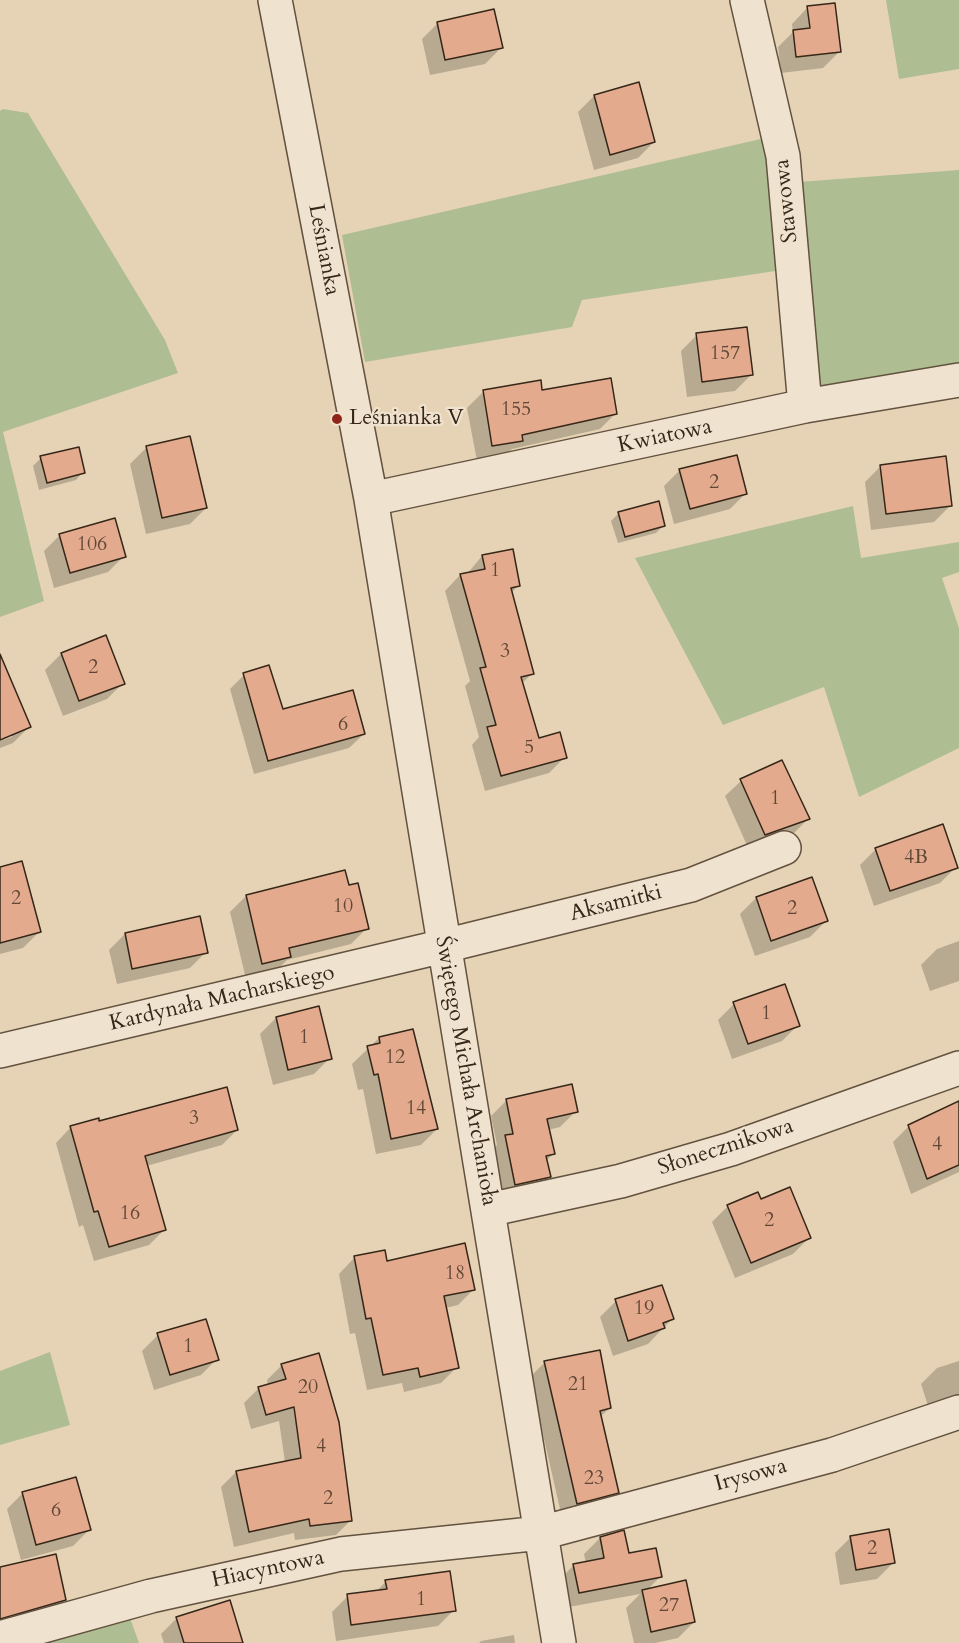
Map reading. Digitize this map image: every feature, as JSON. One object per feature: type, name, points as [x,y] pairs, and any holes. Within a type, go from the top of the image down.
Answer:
[{"type":"street","name":"Leśnianka","points":[[275,0],[371,499]]},
{"type":"street","name":"Stawowa","points":[[747,0],[783,156],[805,406]]},
{"type":"street","name":"Kwiatowa","points":[[371,499],[805,406],[924,384],[959,380]]},
{"type":"street","name":"Świętego Michała Archanioła","points":[[371,499],[559,1643]]},
{"type":"street","name":"Aksamitki","points":[[444,946],[691,885],[784,848]]},
{"type":"street","name":"Kardynała Macharskiego","points":[[0,1051],[444,946]]},
{"type":"street","name":"Słonecznikowa","points":[[488,1210],[621,1181],[730,1149],[959,1068]]},
{"type":"street","name":"Irysowa","points":[[541,1533],[832,1455],[959,1412]]},
{"type":"street","name":"Hiacyntowa","points":[[0,1638],[151,1596],[341,1554],[541,1533]]},
{"type":"green space","points":[[886,0],[959,0],[959,69],[899,79]]},
{"type":"green space","points":[[3,109],[28,113],[165,340],[178,373],[3,432],[44,601],[0,617],[0,111]]},
{"type":"green space","points":[[765,138],[782,270],[582,300],[572,327],[365,362],[342,235]]},
{"type":"green space","points":[[959,170],[959,380],[805,406],[785,183]]},
{"type":"green space","points":[[853,506],[861,558],[959,542],[959,572],[942,578],[959,628],[959,748],[859,797],[824,687],[723,725],[635,558]]},
{"type":"green space","points":[[50,1352],[70,1425],[0,1445],[0,1371]]},
{"type":"green space","points":[[129,1615],[139,1643],[26,1643]]},
{"type":"building","points":[[835,3],[841,52],[796,57],[793,30],[810,28],[807,6]]},
{"type":"building","points":[[494,9],[503,48],[445,60],[437,22]]},
{"type":"building","points":[[639,82],[655,142],[610,155],[594,95]]},
{"type":"building","points":[[747,327],[753,375],[702,382],[696,333]]},
{"type":"building","points":[[611,378],[617,414],[522,435],[523,441],[492,446],[483,390],[541,380],[542,390]]},
{"type":"building","points":[[190,436],[207,508],[162,518],[146,446]]},
{"type":"building","points":[[79,447],[85,473],[47,483],[40,456]]},
{"type":"building","points":[[737,455],[747,494],[690,509],[679,469]]},
{"type":"building","points":[[946,456],[952,506],[886,514],[880,465]]},
{"type":"building","points":[[659,501],[665,526],[625,537],[618,512]]},
{"type":"building","points":[[115,518],[126,557],[70,573],[59,534]]},
{"type":"building","points":[[513,549],[520,586],[511,588],[534,674],[521,677],[539,738],[560,732],[567,758],[501,776],[487,727],[496,725],[480,668],[486,667],[460,574],[485,569],[482,555]]},
{"type":"building","points":[[106,635],[125,684],[79,701],[61,653]]},
{"type":"building","points":[[0,654],[31,727],[0,740]]},
{"type":"building","points":[[269,665],[283,709],[353,690],[365,734],[268,761],[243,673]]},
{"type":"building","points":[[782,760],[810,819],[765,835],[740,779]]},
{"type":"building","points":[[943,824],[958,868],[890,891],[875,848]]},
{"type":"building","points":[[22,861],[41,932],[0,943],[0,867]]},
{"type":"building","points":[[345,870],[349,885],[358,883],[369,929],[289,948],[291,957],[262,964],[246,895]]},
{"type":"building","points":[[812,877],[828,921],[771,941],[756,897]]},
{"type":"building","points":[[200,916],[208,953],[132,969],[125,933]]},
{"type":"building","points":[[785,984],[800,1026],[748,1044],[733,1002]]},
{"type":"building","points":[[319,1006],[332,1059],[288,1070],[276,1017]]},
{"type":"building","points":[[413,1029],[438,1129],[391,1139],[378,1074],[374,1075],[367,1046],[380,1043],[379,1037]]},
{"type":"building","points":[[572,1084],[578,1112],[547,1119],[555,1154],[546,1156],[551,1177],[515,1185],[505,1135],[513,1134],[506,1099]]},
{"type":"building","points":[[227,1087],[238,1130],[145,1156],[166,1230],[109,1247],[98,1211],[94,1212],[70,1126],[99,1118],[99,1121]]},
{"type":"building","points":[[959,1101],[959,1165],[927,1179],[908,1125]]},
{"type":"building","points":[[790,1187],[811,1238],[751,1263],[727,1205],[758,1192],[761,1199]]},
{"type":"building","points":[[465,1243],[475,1290],[444,1296],[459,1368],[420,1377],[418,1368],[383,1375],[371,1318],[366,1319],[354,1256],[385,1250],[387,1261]]},
{"type":"building","points":[[662,1285],[674,1319],[663,1323],[665,1328],[628,1341],[615,1299]]},
{"type":"building","points":[[206,1319],[219,1360],[170,1375],[157,1333]]},
{"type":"building","points":[[600,1350],[611,1408],[600,1411],[619,1493],[577,1504],[544,1361]]},
{"type":"building","points":[[319,1353],[339,1422],[352,1521],[310,1526],[309,1519],[249,1532],[236,1471],[301,1458],[294,1407],[266,1415],[258,1387],[286,1379],[281,1364]]},
{"type":"building","points":[[76,1477],[91,1530],[36,1545],[22,1492]]},
{"type":"building","points":[[889,1529],[895,1563],[856,1570],[850,1536]]},
{"type":"building","points":[[624,1530],[629,1553],[656,1548],[662,1577],[579,1593],[573,1564],[604,1558],[600,1537]]},
{"type":"building","points":[[56,1554],[66,1600],[0,1619],[0,1567]]},
{"type":"building","points":[[450,1571],[456,1611],[351,1625],[347,1594],[387,1589],[385,1580]]},
{"type":"building","points":[[686,1580],[695,1622],[651,1632],[642,1590]]},
{"type":"building","points":[[230,1600],[243,1643],[184,1643],[176,1617]]},
{"type":"place","name":"Leśnianka V","points":[[337,419]]}]
